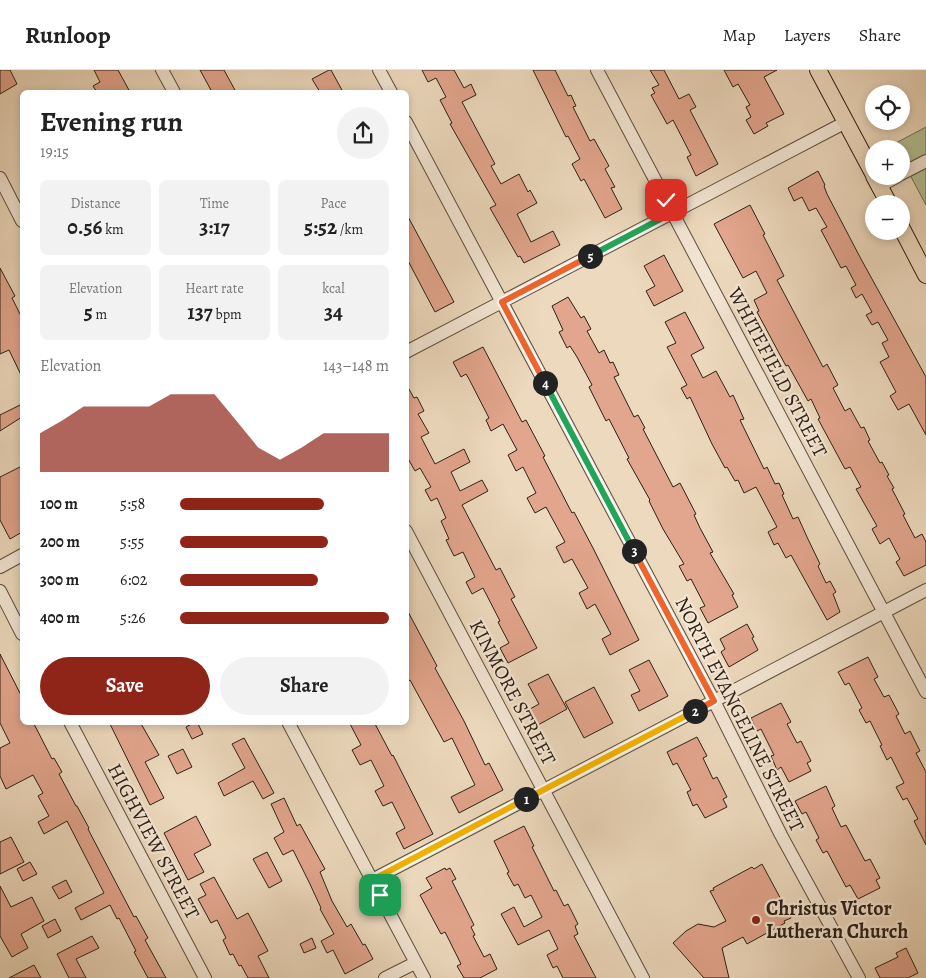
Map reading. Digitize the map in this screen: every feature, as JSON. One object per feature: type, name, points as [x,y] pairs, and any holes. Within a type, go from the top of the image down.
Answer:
[{"type":"main road","points":[[818,70],[865,158]]},
{"type":"main road","points":[[907,240],[926,275]]},
{"type":"street","points":[[162,70],[173,90]]},
{"type":"street","points":[[379,70],[390,90]]},
{"type":"street","name":"WHITEFIELD STREET","points":[[597,70],[926,692]]},
{"type":"street","points":[[409,350],[846,122]]},
{"type":"street","name":"NORTH EVANGELINE STREET","points":[[409,128],[859,978]]},
{"type":"street","points":[[910,169],[926,161]]},
{"type":"street","points":[[0,178],[20,216]]},
{"type":"street","name":"KINMORE STREET","points":[[409,537],[643,978]]},
{"type":"street","points":[[0,567],[20,556]]},
{"type":"street","points":[[372,880],[926,590]]},
{"type":"street","points":[[0,591],[20,630]]},
{"type":"street","name":"HIGHVIEW STREET","points":[[72,725],[205,978]]},
{"type":"street","points":[[290,725],[424,978]]},
{"type":"street","points":[[385,978],[415,962]]},
{"type":"green space","points":[[926,127],[926,205],[910,175],[910,140],[902,140]]},
{"type":"building","points":[[0,70],[10,70],[17,84],[0,94]]},
{"type":"building","points":[[94,70],[118,70],[129,90],[96,90],[93,86],[100,82]]},
{"type":"building","points":[[200,70],[224,70],[235,90],[211,90]]},
{"type":"building","points":[[331,70],[342,90],[319,90],[312,79]]},
{"type":"building","points":[[422,70],[454,70],[464,88],[471,84],[476,95],[462,102],[495,164],[491,166],[501,184],[519,174],[528,192],[530,190],[537,203],[517,214],[531,242],[553,231],[560,245],[524,263],[520,256],[518,257],[490,208],[496,205],[450,124],[452,123],[440,100],[446,97],[436,78],[428,82]]},
{"type":"building","points":[[533,70],[555,70],[568,96],[571,95],[576,106],[573,107],[590,141],[594,139],[609,166],[605,169],[615,187],[611,188],[622,209],[605,218],[584,179],[581,181],[572,164],[580,159],[568,136],[566,137]]},
{"type":"building","points":[[650,70],[664,70],[679,99],[689,94],[696,107],[690,110],[718,164],[696,176],[687,157],[691,155],[673,120],[667,124],[651,95],[655,93],[652,88],[659,85]]},
{"type":"building","points":[[724,70],[777,70],[764,77],[784,114],[766,123],[768,126],[754,134],[746,120],[751,117],[746,107],[750,105],[738,84],[733,87]]},
{"type":"building","points":[[818,171],[827,194],[861,259],[926,377],[926,435],[909,404],[898,410],[890,396],[896,392],[880,362],[889,357],[882,343],[888,340],[878,322],[872,325],[866,315],[872,312],[862,294],[856,298],[851,288],[856,285],[846,266],[841,268],[821,230],[827,227],[816,208],[809,211],[802,197],[794,201],[788,188]]},
{"type":"building","points":[[750,205],[784,276],[777,280],[823,367],[827,364],[838,385],[833,388],[845,411],[850,408],[861,428],[864,427],[870,440],[868,441],[889,475],[887,476],[894,488],[892,489],[915,538],[922,534],[926,542],[926,565],[904,576],[896,562],[900,559],[889,538],[880,544],[872,529],[877,526],[856,489],[861,487],[850,467],[845,469],[818,419],[820,418],[811,399],[808,401],[788,365],[786,366],[757,312],[759,311],[754,300],[767,293],[756,271],[743,278],[714,224]]},
{"type":"building","points":[[409,219],[454,302],[435,312],[409,263]]},
{"type":"building","points":[[664,255],[683,291],[654,306],[646,291],[655,286],[644,266]]},
{"type":"building","points":[[0,268],[15,296],[12,298],[20,314],[20,373],[9,350],[0,354]]},
{"type":"building","points":[[568,297],[581,318],[584,316],[591,329],[587,331],[599,353],[604,350],[610,363],[613,362],[619,375],[614,377],[634,417],[638,415],[645,428],[643,429],[673,487],[680,483],[713,552],[710,553],[734,594],[732,595],[738,607],[708,623],[700,608],[705,606],[691,579],[687,581],[679,566],[684,564],[663,529],[609,419],[606,421],[589,387],[592,385],[577,357],[570,346],[567,348],[559,332],[563,330],[552,306]]},
{"type":"building","points":[[685,312],[704,348],[691,355],[703,378],[716,371],[730,397],[733,395],[744,419],[740,420],[764,469],[767,467],[775,484],[779,483],[784,494],[782,495],[793,519],[798,517],[820,564],[818,566],[826,583],[830,581],[836,592],[833,594],[840,612],[827,620],[791,555],[786,558],[778,543],[774,545],[768,532],[777,527],[756,487],[744,493],[738,480],[735,481],[727,467],[725,468],[690,397],[687,399],[681,388],[687,385],[667,347],[676,343],[665,322]]},
{"type":"building","points":[[483,347],[522,422],[526,420],[545,456],[543,457],[572,513],[574,512],[593,548],[639,640],[610,655],[602,639],[611,634],[595,604],[587,609],[579,593],[588,588],[572,559],[564,563],[556,547],[565,542],[546,507],[535,513],[527,498],[536,493],[523,467],[516,471],[508,455],[517,450],[503,424],[491,431],[486,420],[489,418],[469,379],[466,374],[461,377],[453,362]]},
{"type":"building","points":[[409,389],[414,398],[417,397],[424,411],[418,414],[429,433],[421,437],[435,464],[464,449],[470,462],[451,472],[460,491],[482,480],[488,491],[462,505],[496,570],[500,568],[515,597],[511,599],[537,648],[508,663],[500,648],[509,643],[498,622],[500,621],[483,588],[472,594],[466,582],[475,577],[463,552],[454,556],[446,540],[449,539],[441,521],[446,518],[437,498],[431,501],[425,490],[431,487],[420,468],[415,471],[409,460]]},
{"type":"building","points":[[20,405],[20,418],[0,431],[0,415]]},
{"type":"building","points":[[20,467],[20,533],[10,539],[0,520],[0,477]]},
{"type":"building","points":[[409,614],[437,666],[435,668],[485,765],[489,763],[503,790],[459,813],[451,797],[475,785],[452,738],[444,742],[410,680]]},
{"type":"building","points":[[747,624],[758,650],[729,667],[721,652],[725,649],[720,639]]},
{"type":"building","points":[[0,654],[20,693],[20,725],[35,725],[52,759],[54,758],[62,772],[59,774],[134,917],[136,916],[148,938],[145,940],[166,978],[148,978],[119,918],[117,919],[110,905],[81,920],[75,908],[104,893],[67,821],[44,834],[38,822],[49,816],[38,796],[43,793],[33,775],[6,789],[0,776],[0,748],[10,743],[0,723]]},
{"type":"building","points":[[868,657],[878,677],[874,679],[884,697],[889,695],[899,714],[896,716],[905,734],[910,731],[920,751],[916,753],[926,772],[926,845],[914,821],[918,819],[907,798],[903,800],[896,787],[904,783],[891,757],[887,760],[870,721],[866,723],[859,710],[862,708],[849,683],[845,685],[838,672]]},
{"type":"building","points":[[649,660],[668,696],[639,711],[631,695],[640,691],[629,670]]},
{"type":"building","points":[[548,674],[567,709],[538,725],[530,709],[539,704],[528,684]]},
{"type":"building","points":[[594,687],[613,723],[584,738],[565,702]]},
{"type":"building","points":[[781,703],[791,722],[787,724],[797,743],[801,741],[811,761],[807,763],[811,771],[789,782],[781,767],[777,770],[771,756],[774,755],[761,729],[757,731],[751,718]]},
{"type":"building","points":[[110,725],[142,725],[159,755],[145,762],[164,798],[150,805]]},
{"type":"building","points":[[198,725],[203,734],[192,739],[186,727]]},
{"type":"building","points":[[351,725],[376,725],[433,834],[404,849],[396,833],[405,828],[392,802],[383,806],[375,791],[384,786],[371,760],[360,765],[352,750],[361,745]]},
{"type":"building","points":[[697,737],[707,756],[703,758],[713,779],[717,777],[727,797],[723,799],[727,807],[705,818],[697,804],[693,806],[687,792],[691,790],[677,763],[673,765],[667,752]]},
{"type":"building","points":[[244,738],[274,793],[263,799],[253,781],[224,796],[218,783],[245,768],[232,744]]},
{"type":"building","points":[[183,749],[192,767],[177,774],[168,756]]},
{"type":"building","points":[[826,786],[835,806],[832,808],[841,827],[846,825],[865,861],[870,859],[880,878],[876,880],[880,888],[858,899],[850,885],[846,887],[827,851],[823,853],[816,840],[819,838],[806,812],[802,814],[795,801]]},
{"type":"building","points":[[284,798],[297,826],[300,824],[325,869],[320,872],[332,901],[347,927],[351,924],[373,959],[345,974],[333,950],[327,953],[321,941],[334,934],[320,909],[293,850],[283,855],[274,838],[284,832],[271,804]]},
{"type":"building","points":[[196,816],[211,845],[194,854],[204,872],[188,880],[164,833]]},
{"type":"building","points":[[524,826],[534,846],[532,847],[554,891],[556,890],[564,906],[568,904],[578,924],[575,926],[578,934],[574,936],[596,978],[563,978],[557,966],[553,968],[547,955],[558,949],[549,930],[518,945],[501,914],[514,907],[524,927],[542,917],[531,895],[525,898],[518,884],[514,886],[494,841]]},
{"type":"building","points":[[11,837],[24,862],[0,874],[0,842]]},
{"type":"building","points":[[267,852],[282,881],[269,888],[253,859]]},
{"type":"building","points":[[30,862],[37,874],[23,881],[17,869]]},
{"type":"building","name":"Christus Victor Lutheran Church","points":[[762,864],[791,918],[747,944],[743,937],[722,948],[729,978],[704,978],[673,943],[686,931],[698,924],[714,927],[726,921],[710,891],[752,867],[754,869]]},
{"type":"building","points":[[445,868],[446,870],[450,868],[456,879],[452,881],[474,925],[471,927],[475,935],[473,936],[484,957],[490,954],[497,969],[480,978],[464,978],[457,966],[461,964],[445,932],[441,934],[420,895],[432,888],[426,878]]},
{"type":"building","points":[[214,877],[237,919],[248,913],[268,951],[258,956],[269,978],[248,978],[233,954],[230,955],[223,940],[226,938],[217,920],[211,923],[198,899],[206,895],[200,884]]},
{"type":"building","points":[[66,880],[72,892],[59,899],[52,887]]},
{"type":"building","points":[[0,886],[11,907],[32,897],[44,921],[21,934],[28,948],[12,957],[0,936]]},
{"type":"building","points":[[55,919],[61,931],[48,938],[42,926]]},
{"type":"building","points":[[92,936],[99,948],[76,959],[86,978],[69,978],[57,954]]},
{"type":"building","points":[[312,938],[316,948],[304,953],[300,944]]},
{"type":"building","points":[[906,948],[918,973],[908,978],[880,978],[875,968],[898,957],[896,953]]},
{"type":"building","points":[[34,965],[41,978],[9,978]]},
{"type":"place","name":"Christus Victor Lutheran Church","points":[[756,920]]},
{"type":"route","points":[[380,895],[372,880],[714,701],[502,302],[672,213],[666,200]]}]
